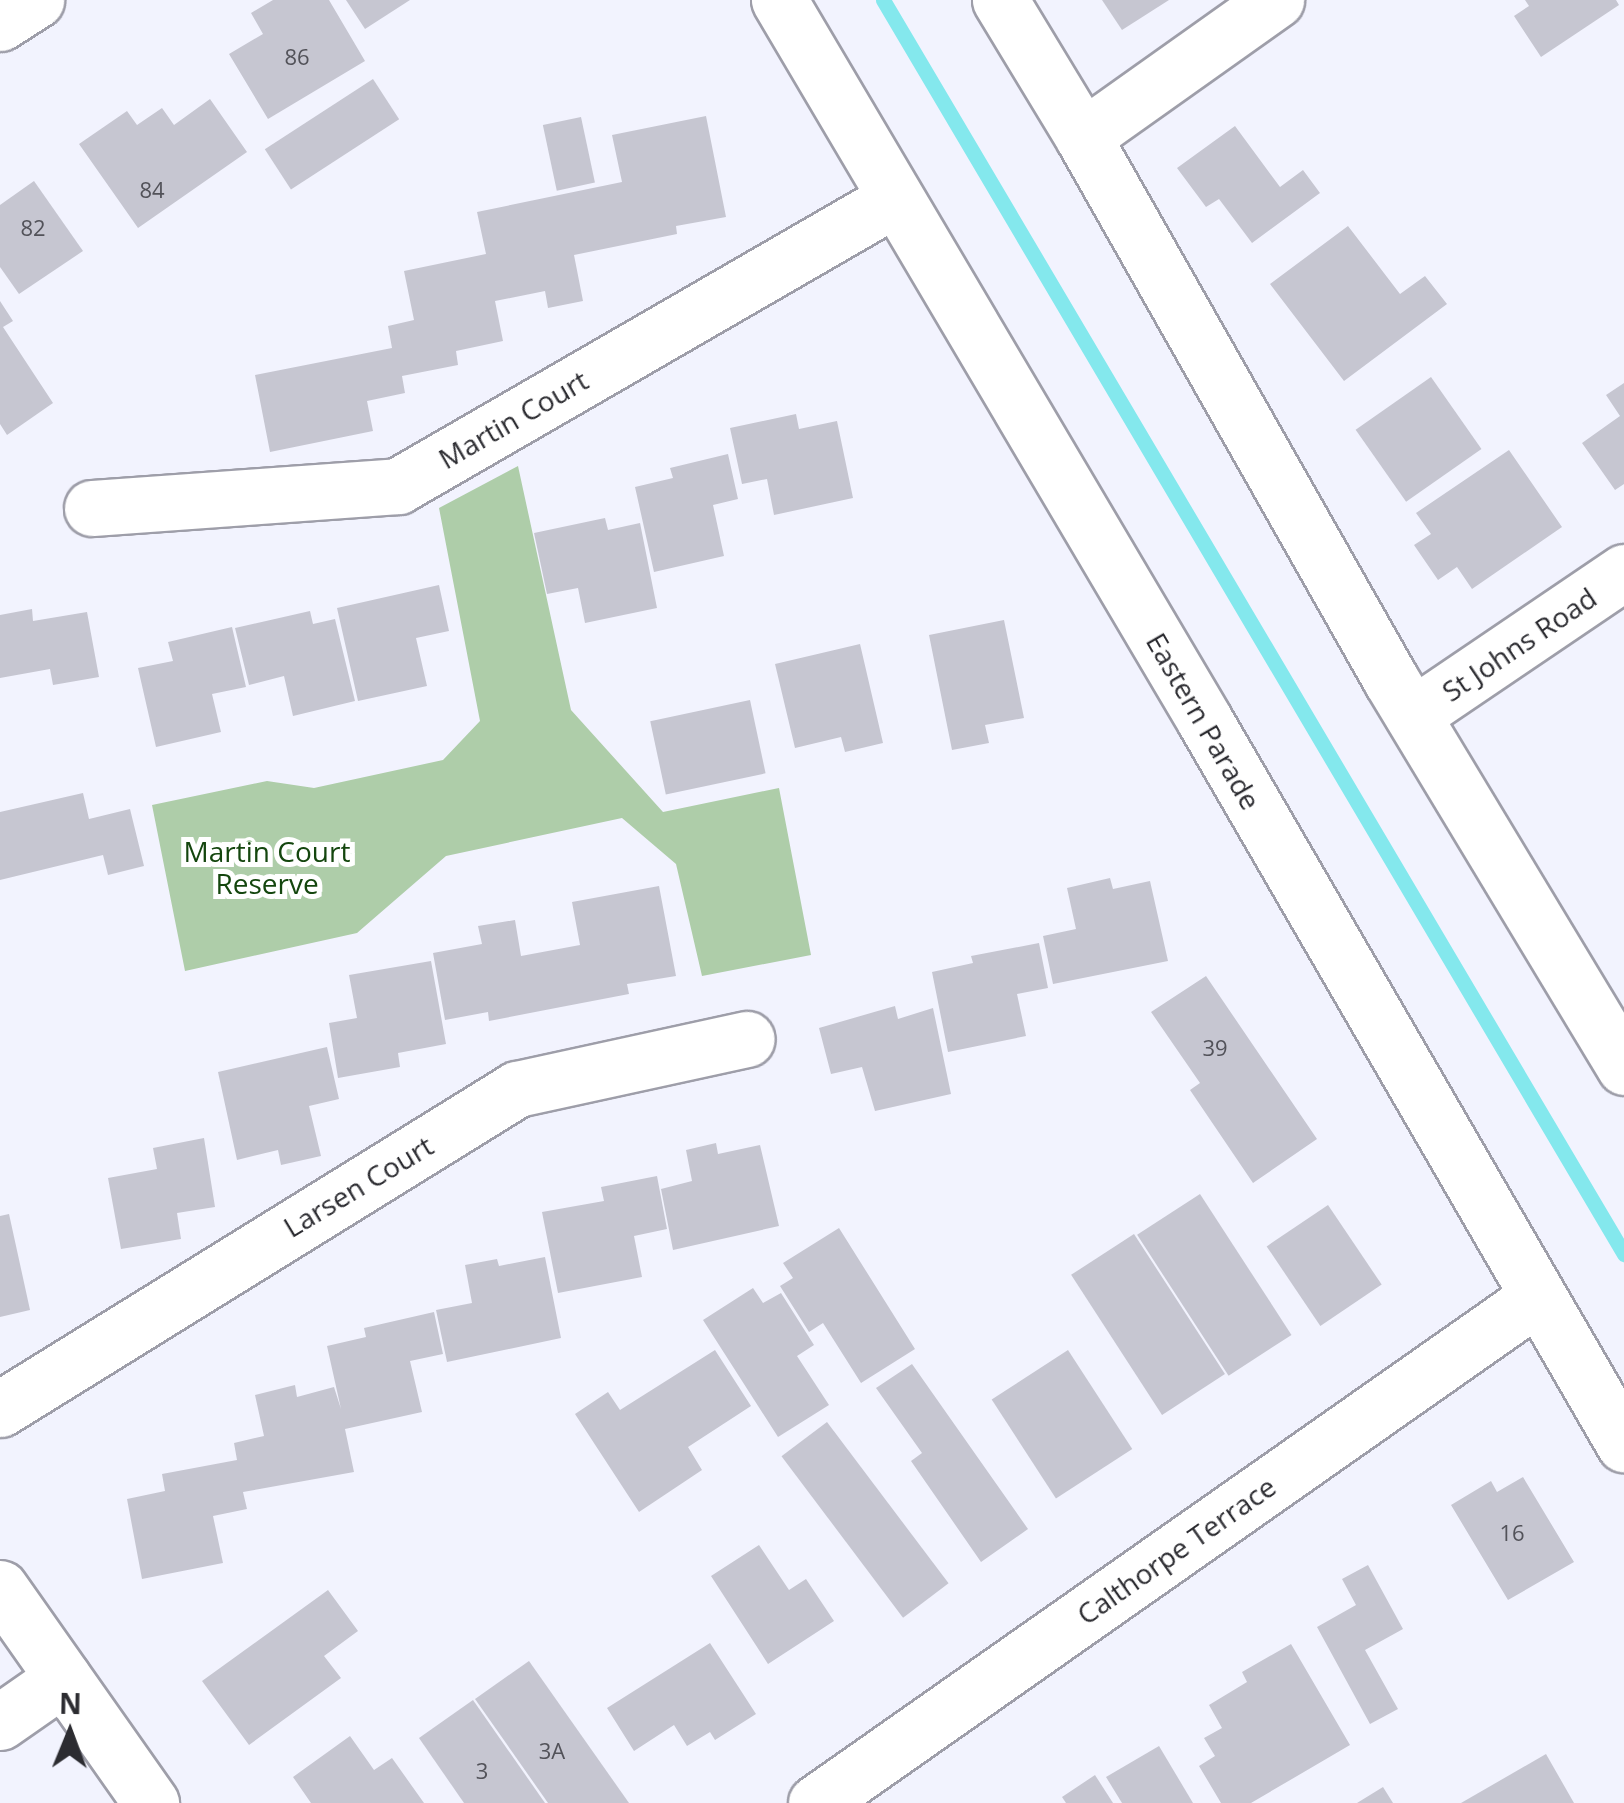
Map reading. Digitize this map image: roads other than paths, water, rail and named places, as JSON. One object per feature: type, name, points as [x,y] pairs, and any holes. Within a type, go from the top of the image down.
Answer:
[{"type":"street","points":[[0,23],[36,0]]},
{"type":"street","name":"Eastern Parade","points":[[779,0],[1215,738],[1624,1444]]},
{"type":"street","points":[[1000,0],[1083,137],[1413,715],[1624,1067]]},
{"type":"street","points":[[1083,137],[1276,0]]},
{"type":"street","name":"Martin Court","points":[[92,508],[398,486],[894,200]]},
{"type":"street","name":"St Johns Road","points":[[1413,715],[1624,572]]},
{"type":"street","name":"Larsen Court","points":[[0,1409],[517,1089],[746,1039]]},
{"type":"street","name":"Calthorpe Terrace","points":[[816,1803],[1536,1298]]},
{"type":"street","points":[[0,1588],[151,1803]]},
{"type":"street","points":[[0,1722],[64,1678]]},
{"type":"waterway","points":[[883,0],[1624,1254]]},
{"type":"park label","name":"Martin Court Reserve","points":[[267,867]]}]
